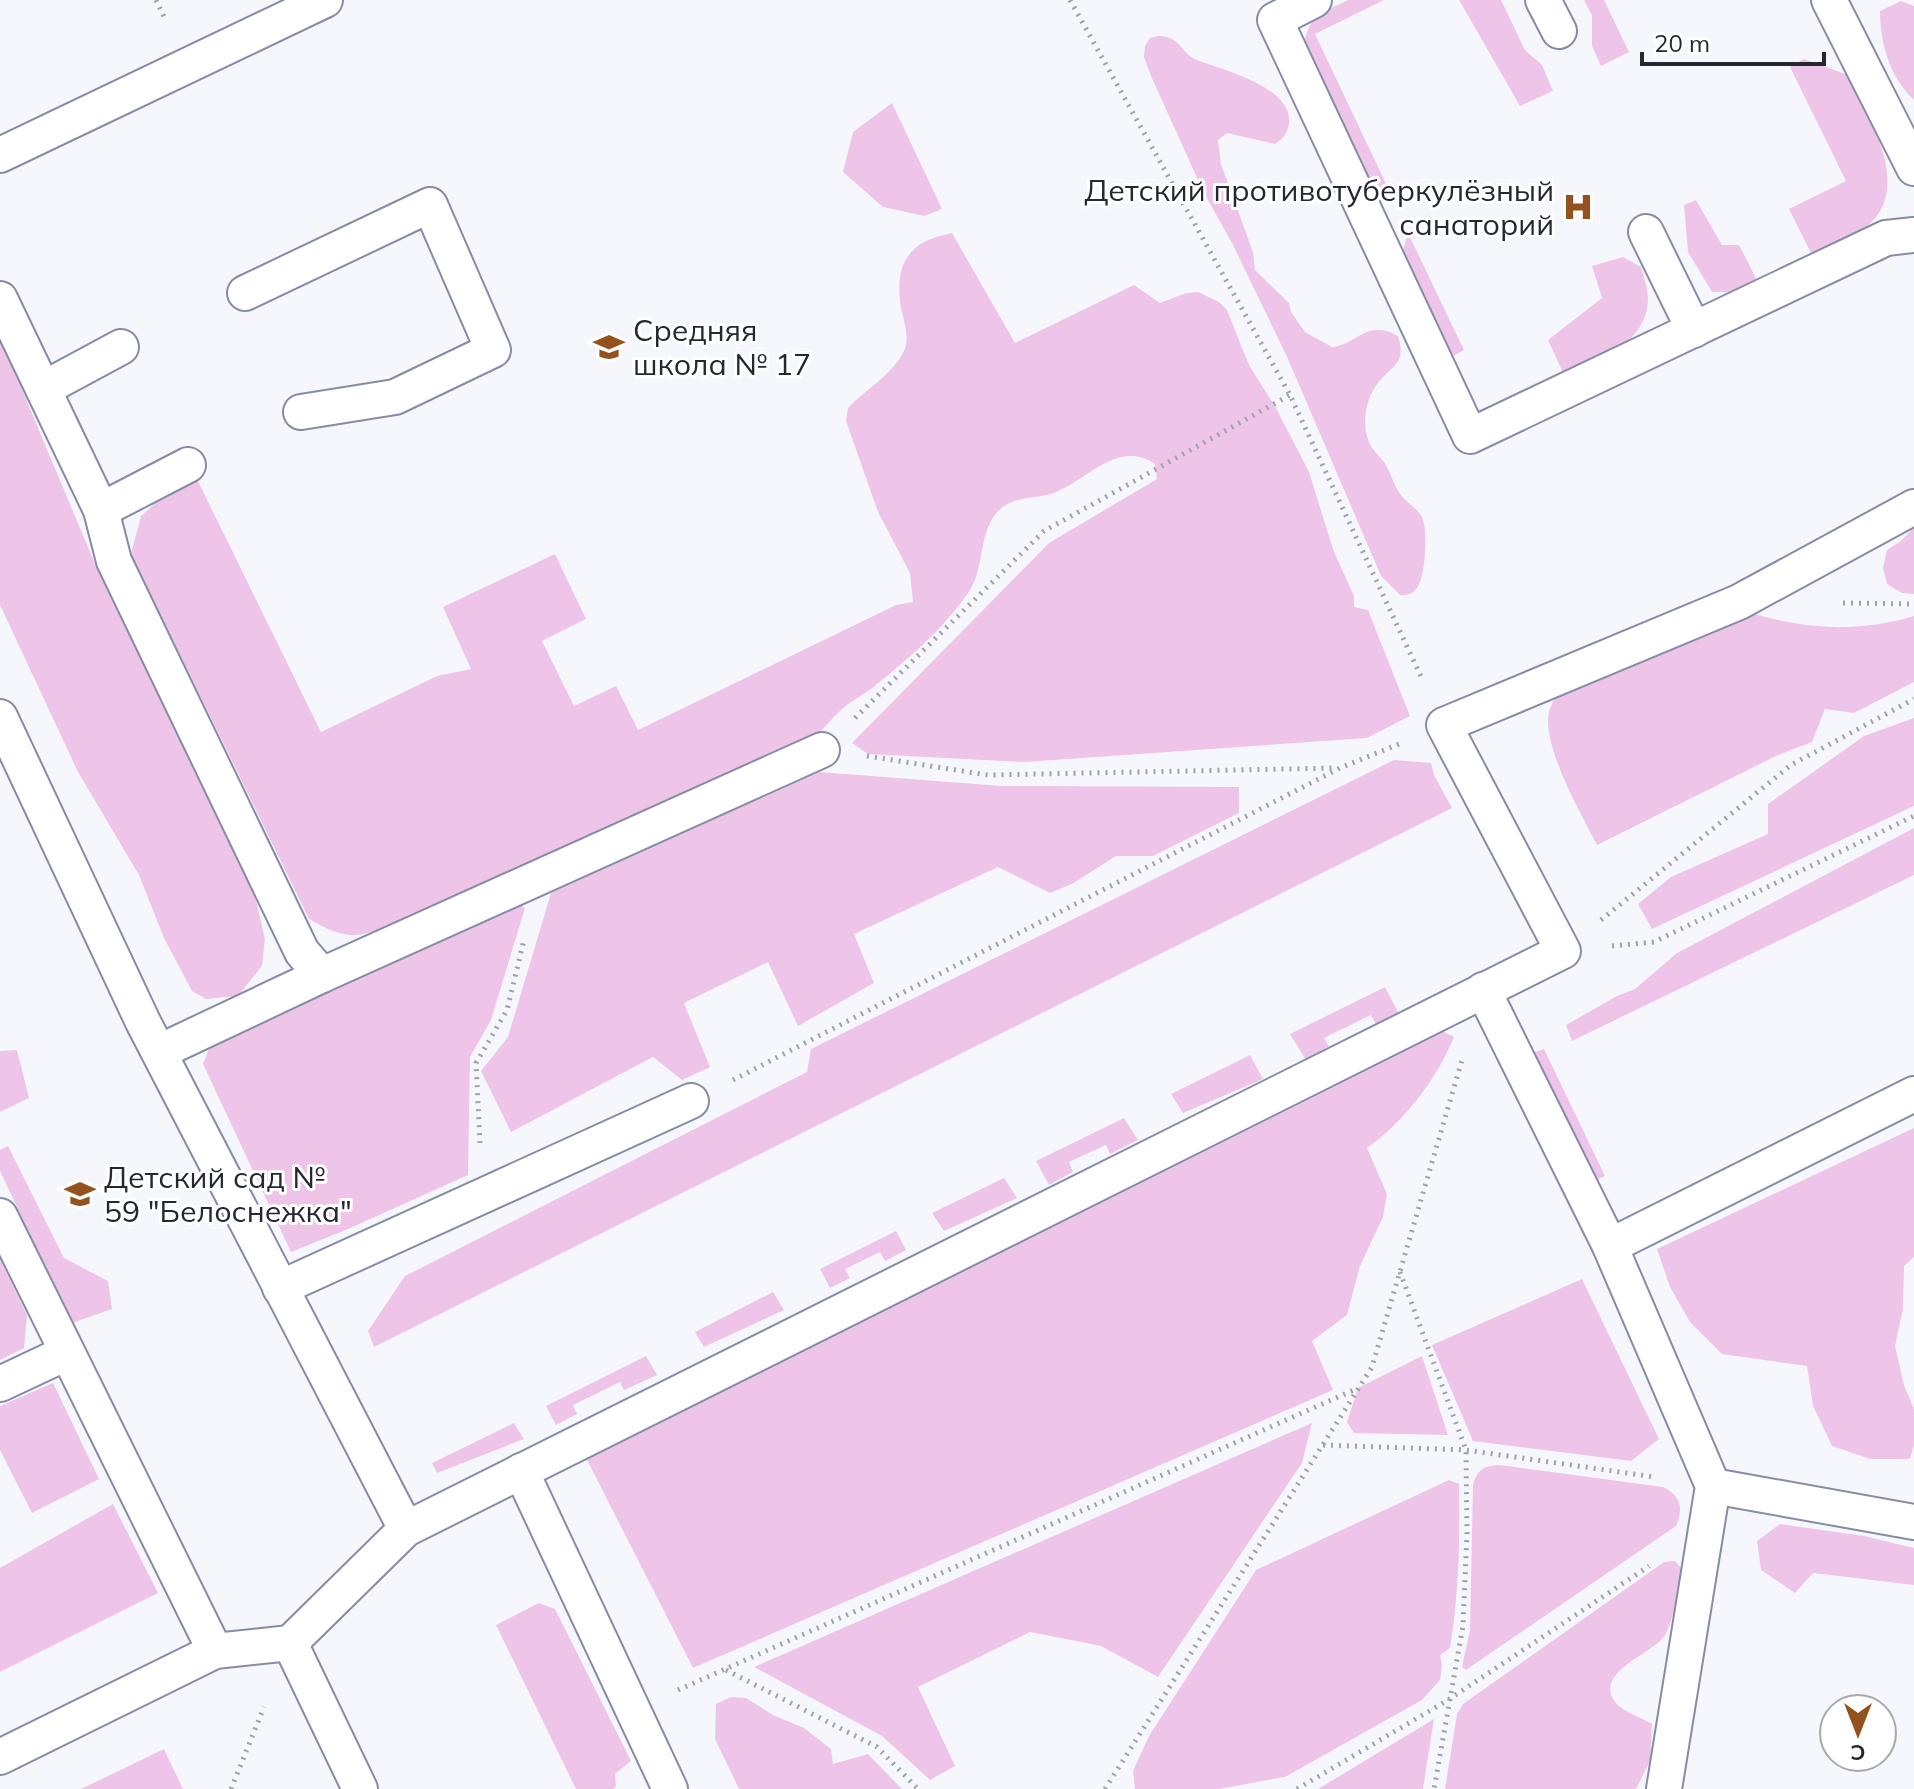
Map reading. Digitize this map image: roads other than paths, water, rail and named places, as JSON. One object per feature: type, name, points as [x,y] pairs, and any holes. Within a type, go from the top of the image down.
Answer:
[{"type":"lane","points":[[0,155],[325,0]]},
{"type":"lane","points":[[1314,0],[1275,20],[1470,436],[1886,238],[1914,235]]},
{"type":"lane","points":[[1543,0],[1559,31]]},
{"type":"lane","points":[[1829,0],[1914,168]]},
{"type":"lane","points":[[245,293],[430,205],[493,350],[395,397],[301,412]]},
{"type":"lane","points":[[1646,232],[1694,330]]},
{"type":"lane","points":[[0,299],[101,510],[114,561],[302,952],[322,975]]},
{"type":"lane","points":[[43,389],[121,347]]},
{"type":"lane","points":[[101,510],[188,465]]},
{"type":"lane","points":[[0,1757],[215,1651],[290,1643],[406,1529],[1563,951],[1444,725],[1739,602],[1914,507]]},
{"type":"lane","points":[[0,717],[159,1052],[406,1529]]},
{"type":"lane","points":[[159,1052],[322,975],[822,750]]},
{"type":"lane","points":[[1483,990],[1610,1246],[1713,1486],[1664,1789]]},
{"type":"lane","points":[[1610,1246],[1914,1094]]},
{"type":"lane","points":[[280,1288],[691,1101]]},
{"type":"lane","points":[[0,1216],[215,1651]]},
{"type":"lane","points":[[0,1384],[66,1353]]},
{"type":"lane","points":[[521,1471],[670,1789]]},
{"type":"lane","points":[[1713,1486],[1914,1522]]},
{"type":"lane","points":[[290,1643],[360,1789]]},
{"type":"place","name":"Детский противотуберкулёзный санаторий","points":[[1578,207]]},
{"type":"place","name":"Средняя школа № 17","points":[[609,347]]},
{"type":"place","name":"Детский сад № 59 \"Белоснежка\"","points":[[80,1194]]}]
